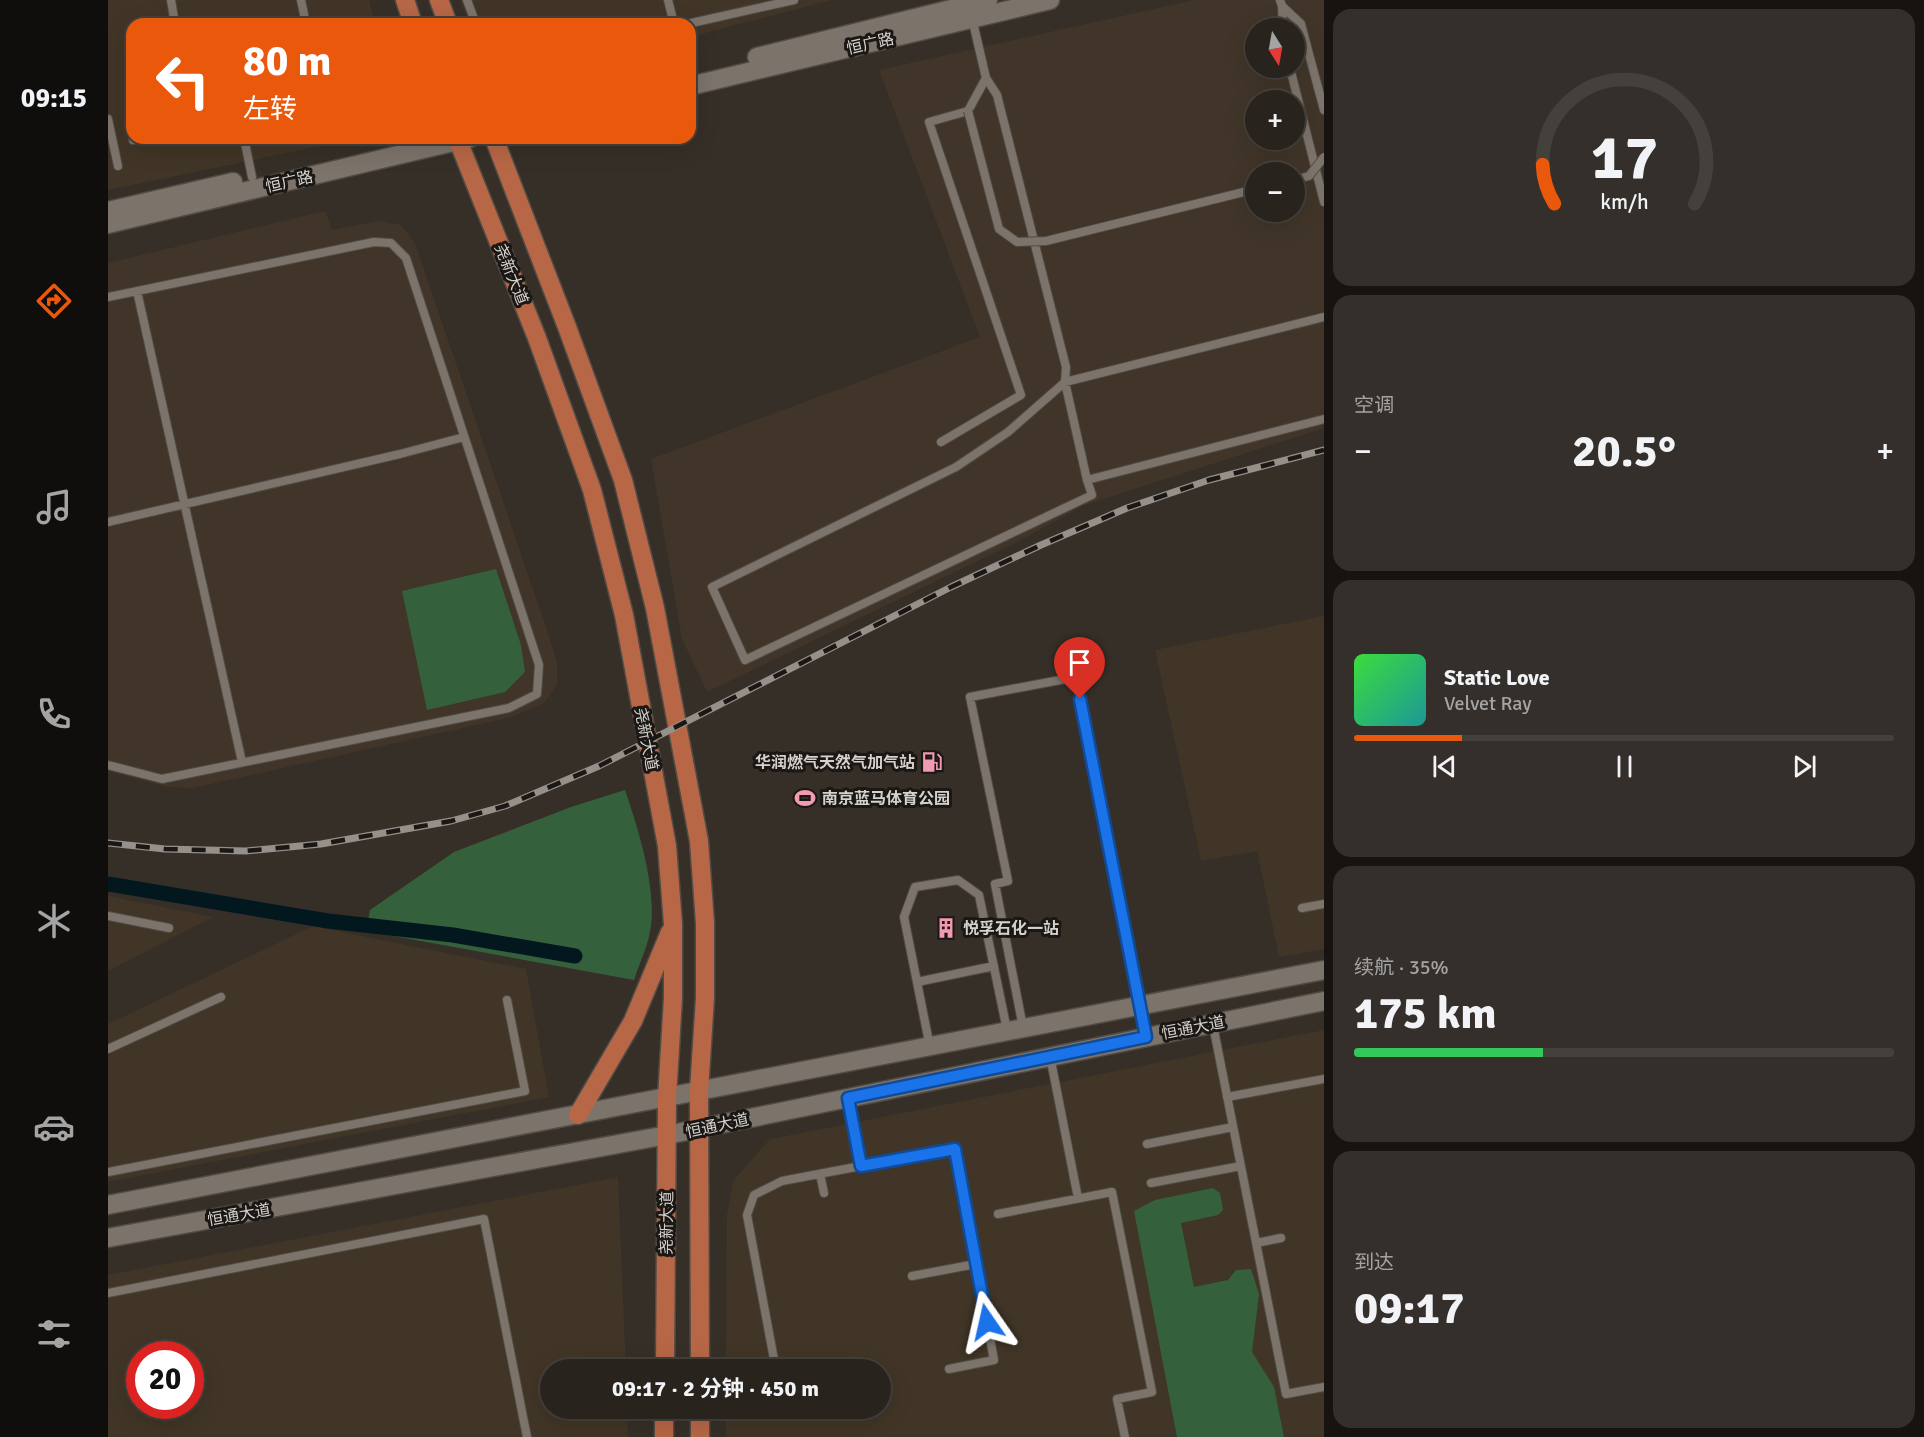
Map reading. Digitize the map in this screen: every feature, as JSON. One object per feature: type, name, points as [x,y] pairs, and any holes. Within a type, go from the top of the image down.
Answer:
[{"type":"main road","points":[[405,0],[411,18]]},
{"type":"main road","points":[[439,0],[445,18]]},
{"type":"main road","name":"恒广路","points":[[696,84],[970,12],[988,0]]},
{"type":"main road","name":"恒广路","points":[[696,72],[970,12],[1050,0]]},
{"type":"main road","name":"恒广路","points":[[108,211],[398,144]]},
{"type":"main road","name":"恒广路","points":[[108,224],[441,144]]},
{"type":"main road","name":"尧新大道","points":[[464,144],[576,441],[608,547],[624,615],[667,846],[673,924],[673,998],[667,1098],[665,1359]]},
{"type":"main road","name":"尧新大道","points":[[496,144],[606,430],[639,539],[655,608],[699,841],[705,923],[705,998],[699,1091],[700,1359]]},
{"type":"main road","points":[[578,1114],[633,1021],[673,924]]},
{"type":"main road","name":"恒通大道","points":[[108,1205],[1324,970]]},
{"type":"main road","name":"恒通大道","points":[[108,1238],[699,1129],[1324,1001]]},
{"type":"main road","points":[[664,1419],[664,1437]]},
{"type":"main road","points":[[700,1419],[700,1437]]},
{"type":"lane","points":[[171,0],[175,18]]},
{"type":"lane","points":[[301,0],[305,18]]},
{"type":"lane","points":[[467,0],[474,18]]},
{"type":"lane","points":[[668,0],[672,18]]},
{"type":"lane","points":[[696,22],[794,0]]},
{"type":"lane","points":[[1281,3],[1301,24],[1324,111]]},
{"type":"lane","points":[[1281,3],[1282,18]]},
{"type":"lane","points":[[970,12],[986,78],[997,95],[1000,106],[1066,367],[1065,382],[1092,495],[745,660],[712,587],[956,467],[1008,432],[1065,382],[1324,317]]},
{"type":"lane","points":[[986,78],[968,111],[999,229],[1017,242],[1046,241],[1245,192]]},
{"type":"lane","points":[[1293,78],[1324,202]]},
{"type":"lane","points":[[941,442],[1021,395],[929,122],[968,111]]},
{"type":"lane","points":[[108,119],[118,166]]},
{"type":"lane","points":[[245,144],[252,177]]},
{"type":"lane","points":[[1305,177],[1309,176],[1324,157]]},
{"type":"lane","points":[[108,297],[374,242],[391,243],[406,258],[539,665],[537,694],[509,708],[162,779],[108,765]]},
{"type":"lane","points":[[137,291],[242,762]]},
{"type":"lane","points":[[1088,480],[1324,419]]},
{"type":"lane","points":[[108,522],[464,437]]},
{"type":"lane","points":[[1015,1030],[995,884],[1008,881],[970,697],[1076,677],[1146,1037]]},
{"type":"lane","points":[[930,1047],[904,917],[915,887],[958,880],[979,895],[994,966],[1015,1030]]},
{"type":"lane","points":[[1302,908],[1324,904]]},
{"type":"lane","points":[[108,916],[168,928]]},
{"type":"lane","points":[[917,982],[994,966]]},
{"type":"lane","points":[[108,1049],[221,997]]},
{"type":"lane","points":[[108,1172],[525,1091],[507,1000]]},
{"type":"lane","points":[[1213,1023],[1286,1394],[1324,1387]]},
{"type":"lane","points":[[1050,1056],[1078,1198]]},
{"type":"lane","points":[[1227,1097],[1324,1079]]},
{"type":"lane","points":[[848,1098],[861,1166]]},
{"type":"lane","points":[[1147,1144],[1233,1127]]},
{"type":"lane","points":[[774,1359],[747,1215],[754,1195],[782,1181],[955,1149],[994,1360],[949,1369]]},
{"type":"lane","points":[[1151,1184],[1241,1166]]},
{"type":"lane","points":[[820,1174],[824,1193]]},
{"type":"lane","points":[[998,1214],[1112,1192],[1152,1392],[1118,1399],[1125,1437]]},
{"type":"lane","points":[[108,1293],[484,1219],[527,1437]]},
{"type":"lane","points":[[1256,1243],[1281,1238]]},
{"type":"lane","points":[[912,1276],[976,1264]]},
{"type":"shaded area","points":[[108,0],[369,0],[374,18],[126,18],[126,144],[331,144],[108,190]]},
{"type":"shaded area","points":[[460,0],[832,0],[696,35],[696,18],[467,18]]},
{"type":"shaded area","points":[[1194,0],[1324,0],[1324,428],[1085,505],[1021,540],[707,692],[682,639],[651,459],[980,337],[879,70]]},
{"type":"shaded area","points":[[325,211],[332,230],[378,221],[401,225],[415,243],[548,633],[557,662],[557,685],[544,703],[512,717],[193,788],[167,787],[108,771],[108,263]]},
{"type":"shaded area","points":[[1324,616],[1324,949],[1279,957],[1257,851],[1201,861],[1155,650]]},
{"type":"shaded area","points":[[108,896],[213,917],[108,971]]},
{"type":"shaded area","points":[[313,926],[526,969],[549,1097],[108,1182],[108,1024]]},
{"type":"shaded area","points":[[1324,1030],[1324,1437],[726,1437],[726,1419],[891,1419],[891,1359],[726,1359],[727,1214],[733,1181],[770,1139]]},
{"type":"shaded area","points":[[618,1177],[626,1359],[540,1359],[540,1419],[627,1419],[628,1437],[108,1437],[108,1275]]},
{"type":"green space","points":[[496,569],[521,645],[525,672],[505,692],[427,710],[402,591]]},
{"type":"green space","points":[[625,790],[641,841],[649,879],[652,916],[647,944],[634,980],[366,931],[370,910],[454,852],[571,807]]},
{"type":"green space","points":[[1213,1188],[1220,1193],[1223,1210],[1218,1215],[1181,1223],[1194,1287],[1228,1280],[1236,1270],[1251,1269],[1259,1294],[1252,1352],[1274,1387],[1284,1437],[1177,1437],[1134,1211],[1155,1200]]},
{"type":"waterway","points":[[108,884],[328,921],[453,935],[575,956]]},
{"type":"railway","points":[[108,843],[165,849],[246,851],[321,844],[451,821],[505,806],[599,766],[951,587],[1041,545],[1127,508],[1209,480],[1324,450]]},
{"type":"place","name":"华润燃气天然气加气站","points":[[932,762]]},
{"type":"place","name":"南京蓝马体育公园","points":[[805,798]]},
{"type":"place","name":"悦孚石化一站","points":[[946,928]]},
{"type":"route","points":[[987,1322],[955,1149],[861,1166],[848,1098],[1146,1037],[1080,699]]}]
